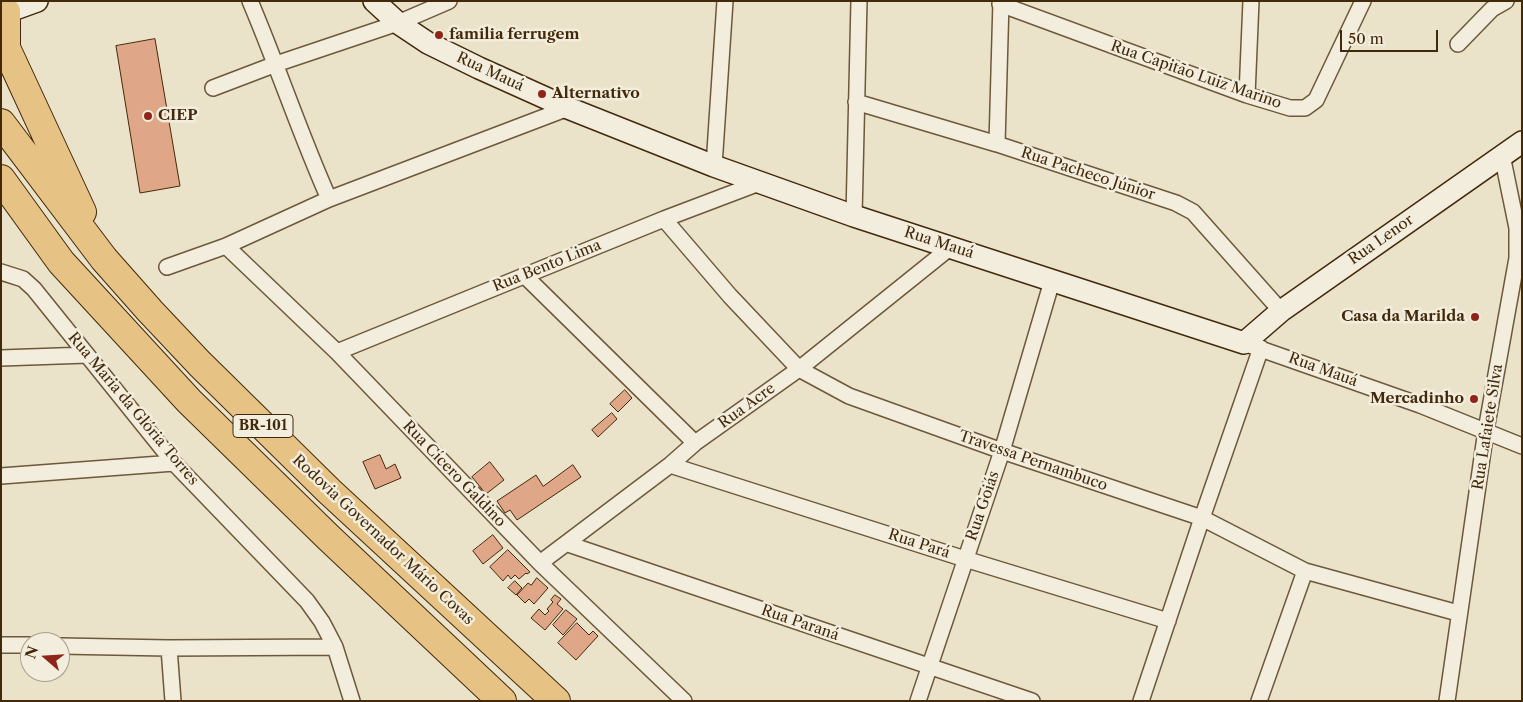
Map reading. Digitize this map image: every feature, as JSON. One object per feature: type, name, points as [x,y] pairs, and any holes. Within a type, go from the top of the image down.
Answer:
[{"type":"highway","points":[[3,12],[4,46],[104,259]]},
{"type":"highway","name":"Rodovia Governador Mário Covas","points":[[1,123],[104,259],[200,364],[329,491],[556,701]]},
{"type":"highway","name":"BR-101","points":[[1,179],[61,262],[189,401],[328,537],[502,701]]},
{"type":"highway","points":[[1,213],[61,262]]},
{"type":"street","points":[[3,12],[37,1]]},
{"type":"street","points":[[250,1],[314,166],[329,199]]},
{"type":"street","name":"Rua Mauá","points":[[374,1],[398,23],[436,47],[479,68],[568,108],[714,166],[854,216],[1252,346],[1420,405],[1522,446]]},
{"type":"street","points":[[213,88],[276,64],[398,23],[449,1]]},
{"type":"street","points":[[714,166],[725,1]]},
{"type":"street","points":[[854,216],[859,1]]},
{"type":"street","points":[[1247,95],[1251,1]]},
{"type":"street","name":"Rua Capitão Luiz Marino","points":[[1001,3],[1247,95],[1290,108],[1305,108],[1316,100],[1363,1]]},
{"type":"street","points":[[1458,44],[1492,9],[1506,1]]},
{"type":"street","points":[[997,144],[1001,3]]},
{"type":"street","name":"Rua Pacheco Júnior","points":[[856,102],[997,144],[1176,203],[1192,212],[1281,311]]},
{"type":"street","points":[[167,267],[226,246],[329,199],[568,108]]},
{"type":"street","name":"Rua Lenor","points":[[1252,346],[1281,311],[1522,142]]},
{"type":"street","name":"Rua Lafaiete Silva","points":[[1447,701],[1458,613],[1486,430],[1517,258],[1518,228],[1502,155]]},
{"type":"street","name":"Rua Bento Lima","points":[[337,352],[524,275],[759,183]]},
{"type":"street","name":"Travessa Pernambuco","points":[[664,219],[730,296],[799,369],[849,396],[877,408],[1202,518],[1305,572],[1458,613]]},
{"type":"street","name":"Rua Cícero Galdino","points":[[226,246],[337,352],[540,563],[684,701]]},
{"type":"street","name":"Rua Acre","points":[[540,563],[568,544],[670,465],[695,443],[799,369],[951,247]]},
{"type":"street","name":"Rua Maria da Glória Torres","points":[[1,272],[23,279],[34,289],[174,463],[307,601],[322,622],[335,646],[352,701]]},
{"type":"street","points":[[524,275],[695,443]]},
{"type":"street","name":"Rua Goiás","points":[[918,701],[1002,451],[1052,281]]},
{"type":"street","points":[[1142,701],[1202,518],[1252,346]]},
{"type":"street","points":[[1,358],[87,355]]},
{"type":"street","points":[[1,476],[174,463]]},
{"type":"street","name":"Rua Pará","points":[[670,465],[965,559],[1168,621]]},
{"type":"street","name":"Rua Paraná","points":[[568,544],[1032,701]]},
{"type":"street","points":[[1259,701],[1305,572]]},
{"type":"street","points":[[1,644],[20,645]]},
{"type":"street","points":[[70,646],[169,648],[335,646]]},
{"type":"street","points":[[169,648],[173,701]]},
{"type":"building","name":"CIEP","points":[[155,39],[180,186],[140,193],[116,46]]},
{"type":"building","points":[[625,390],[632,398],[618,412],[610,404]]},
{"type":"building","points":[[612,413],[617,419],[598,437],[592,430]]},
{"type":"building","points":[[380,455],[386,469],[395,464],[401,478],[375,489],[363,462]]},
{"type":"building","points":[[490,462],[504,480],[486,494],[472,477]]},
{"type":"building","points":[[573,465],[581,477],[517,520],[510,510],[505,513],[497,501],[536,475],[543,486]]},
{"type":"building","points":[[493,535],[503,548],[483,564],[473,551]]},
{"type":"building","points":[[508,550],[530,572],[519,579],[515,575],[511,579],[508,575],[503,581],[490,567]]},
{"type":"building","points":[[537,578],[548,588],[534,604],[529,599],[525,603],[517,595],[528,583],[531,585]]},
{"type":"building","points":[[515,581],[522,588],[516,595],[508,588]]},
{"type":"building","points":[[555,595],[561,599],[557,604],[563,609],[545,630],[531,618],[539,609],[545,615],[549,611],[547,609],[553,602],[551,600]]},
{"type":"building","points":[[566,610],[577,619],[563,635],[553,625]]},
{"type":"building","points":[[577,623],[589,635],[593,631],[598,636],[576,660],[558,643]]},
{"type":"place","name":"familia ferrugem","points":[[439,35]]},
{"type":"place","name":"Alternativo","points":[[542,94]]},
{"type":"place","name":"CIEP","points":[[148,116]]},
{"type":"place","name":"Casa da Marilda","points":[[1475,317]]},
{"type":"place","name":"Mercadinho","points":[[1474,399]]}]
